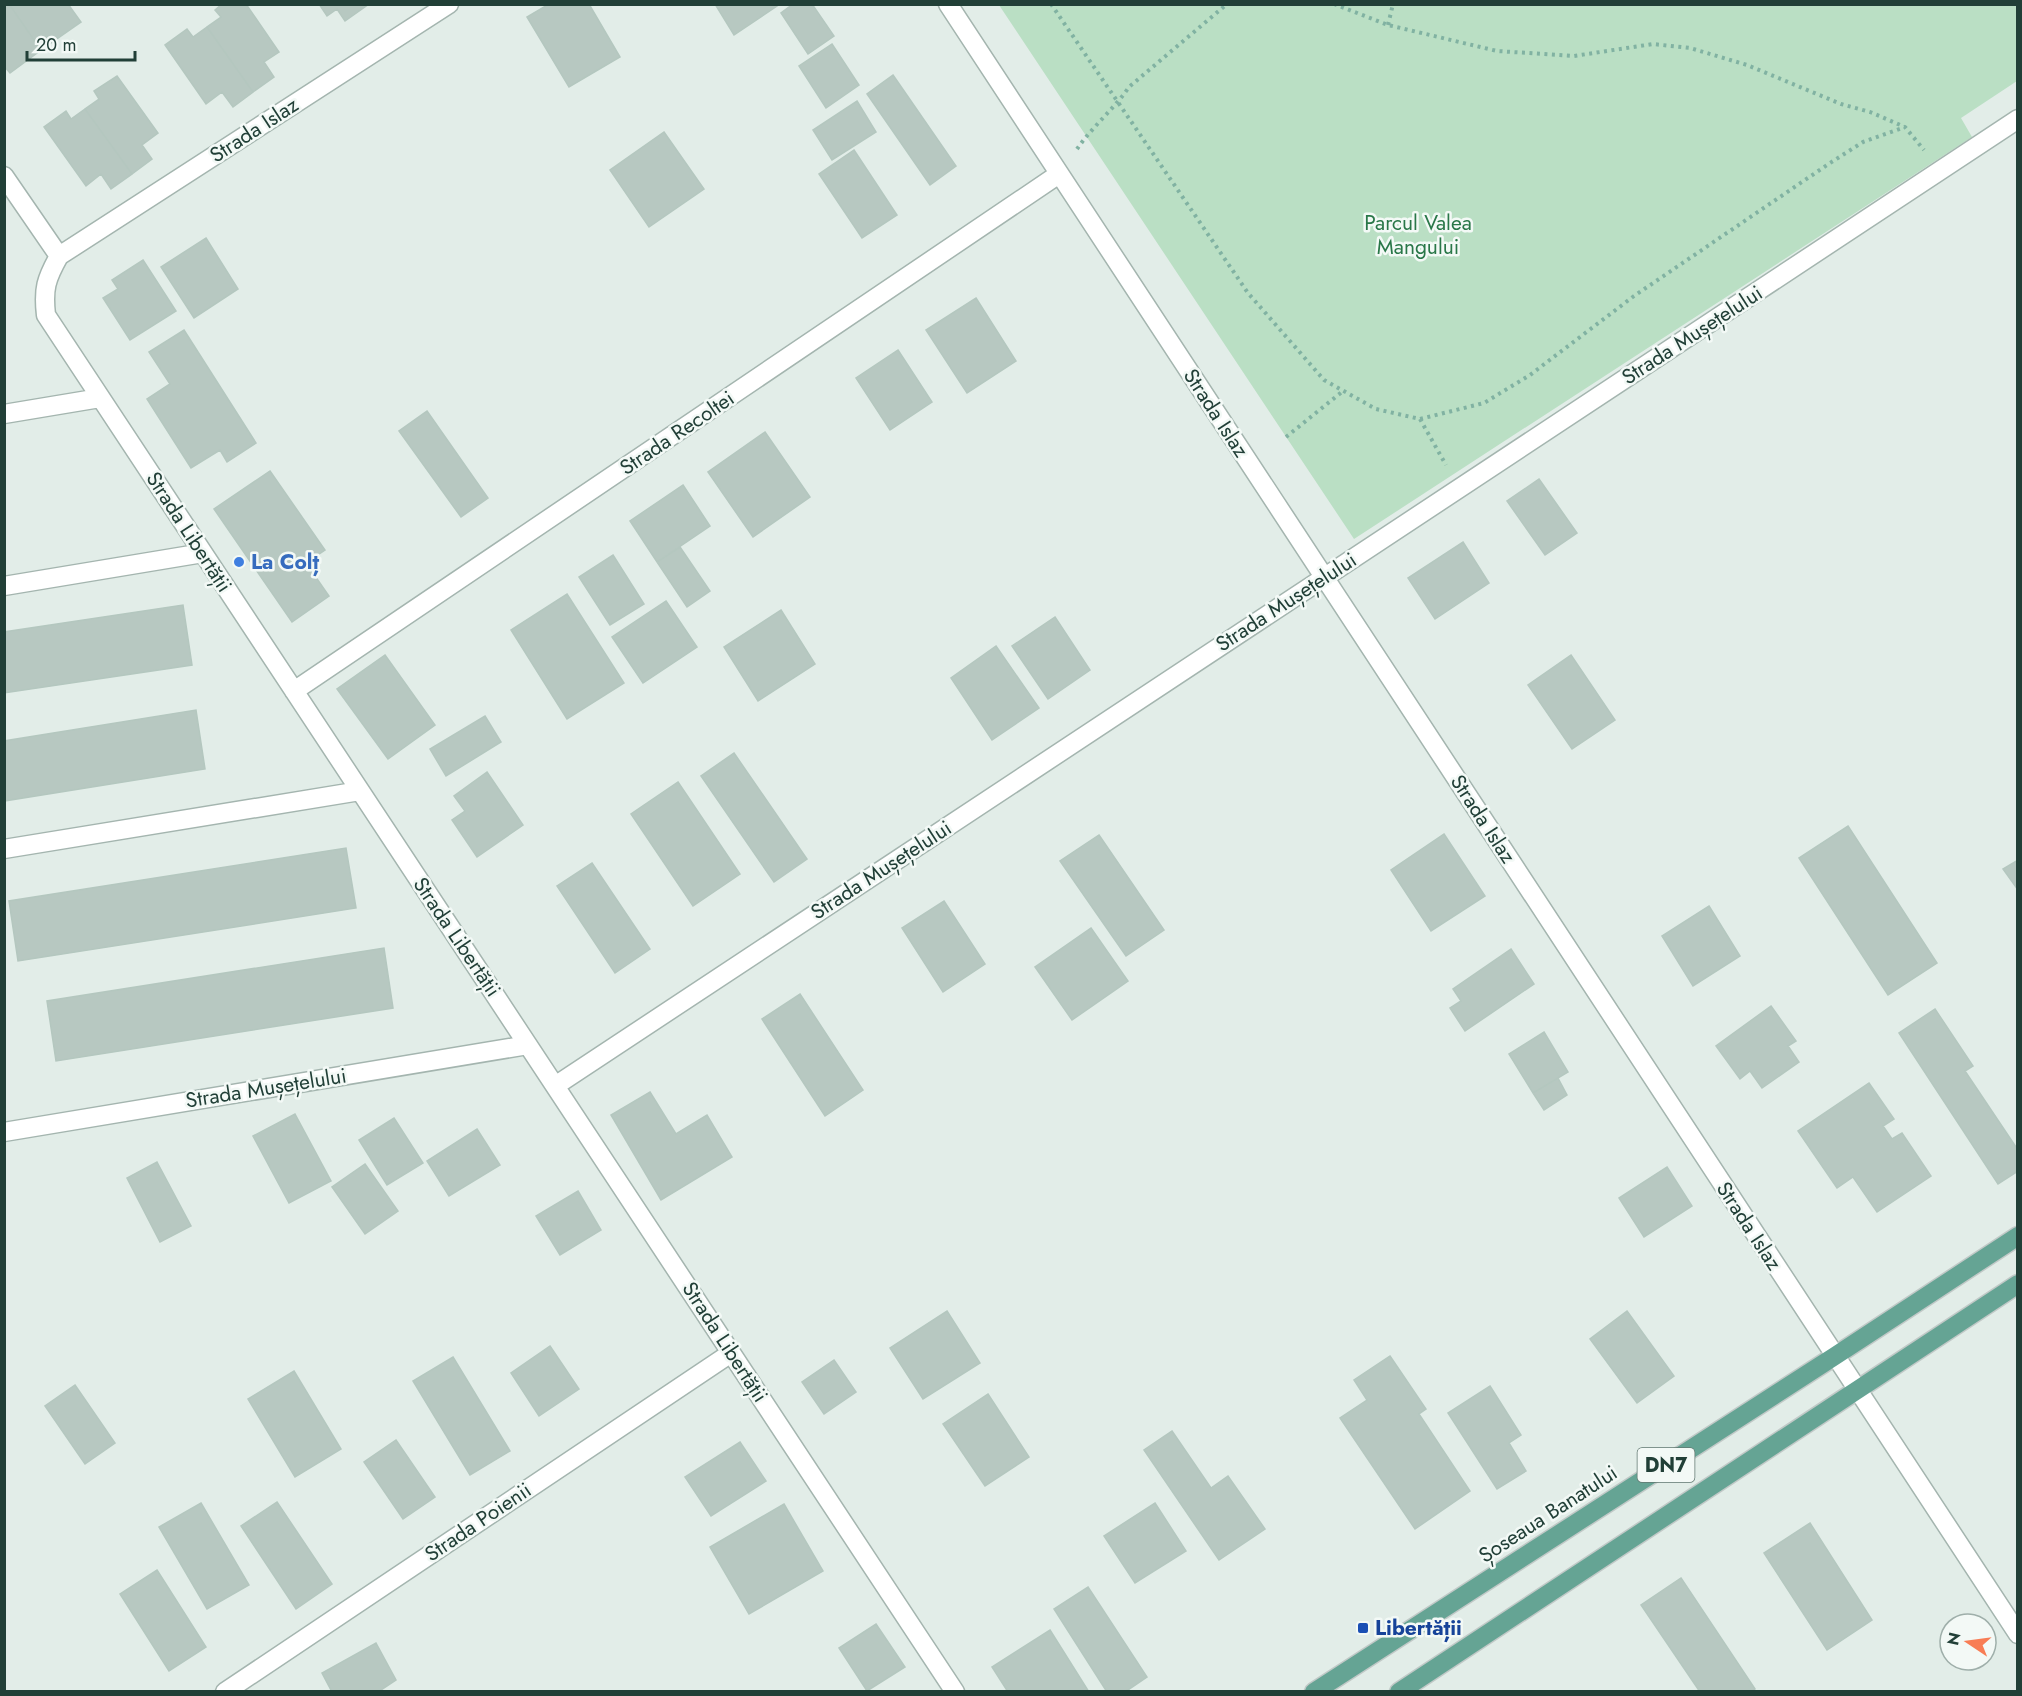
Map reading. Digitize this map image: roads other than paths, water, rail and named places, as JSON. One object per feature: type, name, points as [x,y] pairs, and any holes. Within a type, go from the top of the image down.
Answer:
[{"type":"main road","name":"Șoseaua Banatului","points":[[1314,1692],[2018,1236]]},
{"type":"main road","name":"DN7","points":[[1399,1692],[2018,1284]]},
{"type":"street","name":"Strada Islaz","points":[[59,256],[449,4]]},
{"type":"street","name":"Strada Islaz","points":[[948,4],[2018,1634]]},
{"type":"street","name":"Strada Mușețelului","points":[[555,1086],[2018,119]]},
{"type":"street","name":"Strada Recoltei","points":[[294,692],[1059,174]]},
{"type":"street","points":[[4,176],[59,256]]},
{"type":"street","name":"Strada Libertății","points":[[59,256],[48,275],[44,298],[46,315],[955,1692]]},
{"type":"street","points":[[4,414],[100,398]]},
{"type":"street","points":[[4,586],[203,553]]},
{"type":"street","points":[[4,849],[360,792]]},
{"type":"street","name":"Strada Mușețelului","points":[[4,1132],[528,1045]]},
{"type":"street","name":"Strada Poienii","points":[[225,1692],[731,1353]]},
{"type":"place","name":"La Colț","points":[[239,562]]},
{"type":"place","name":"Libertății","points":[[1363,1628]]},
{"type":"park label","name":"Parcul Valea Mangului","points":[[1418,235]]}]
